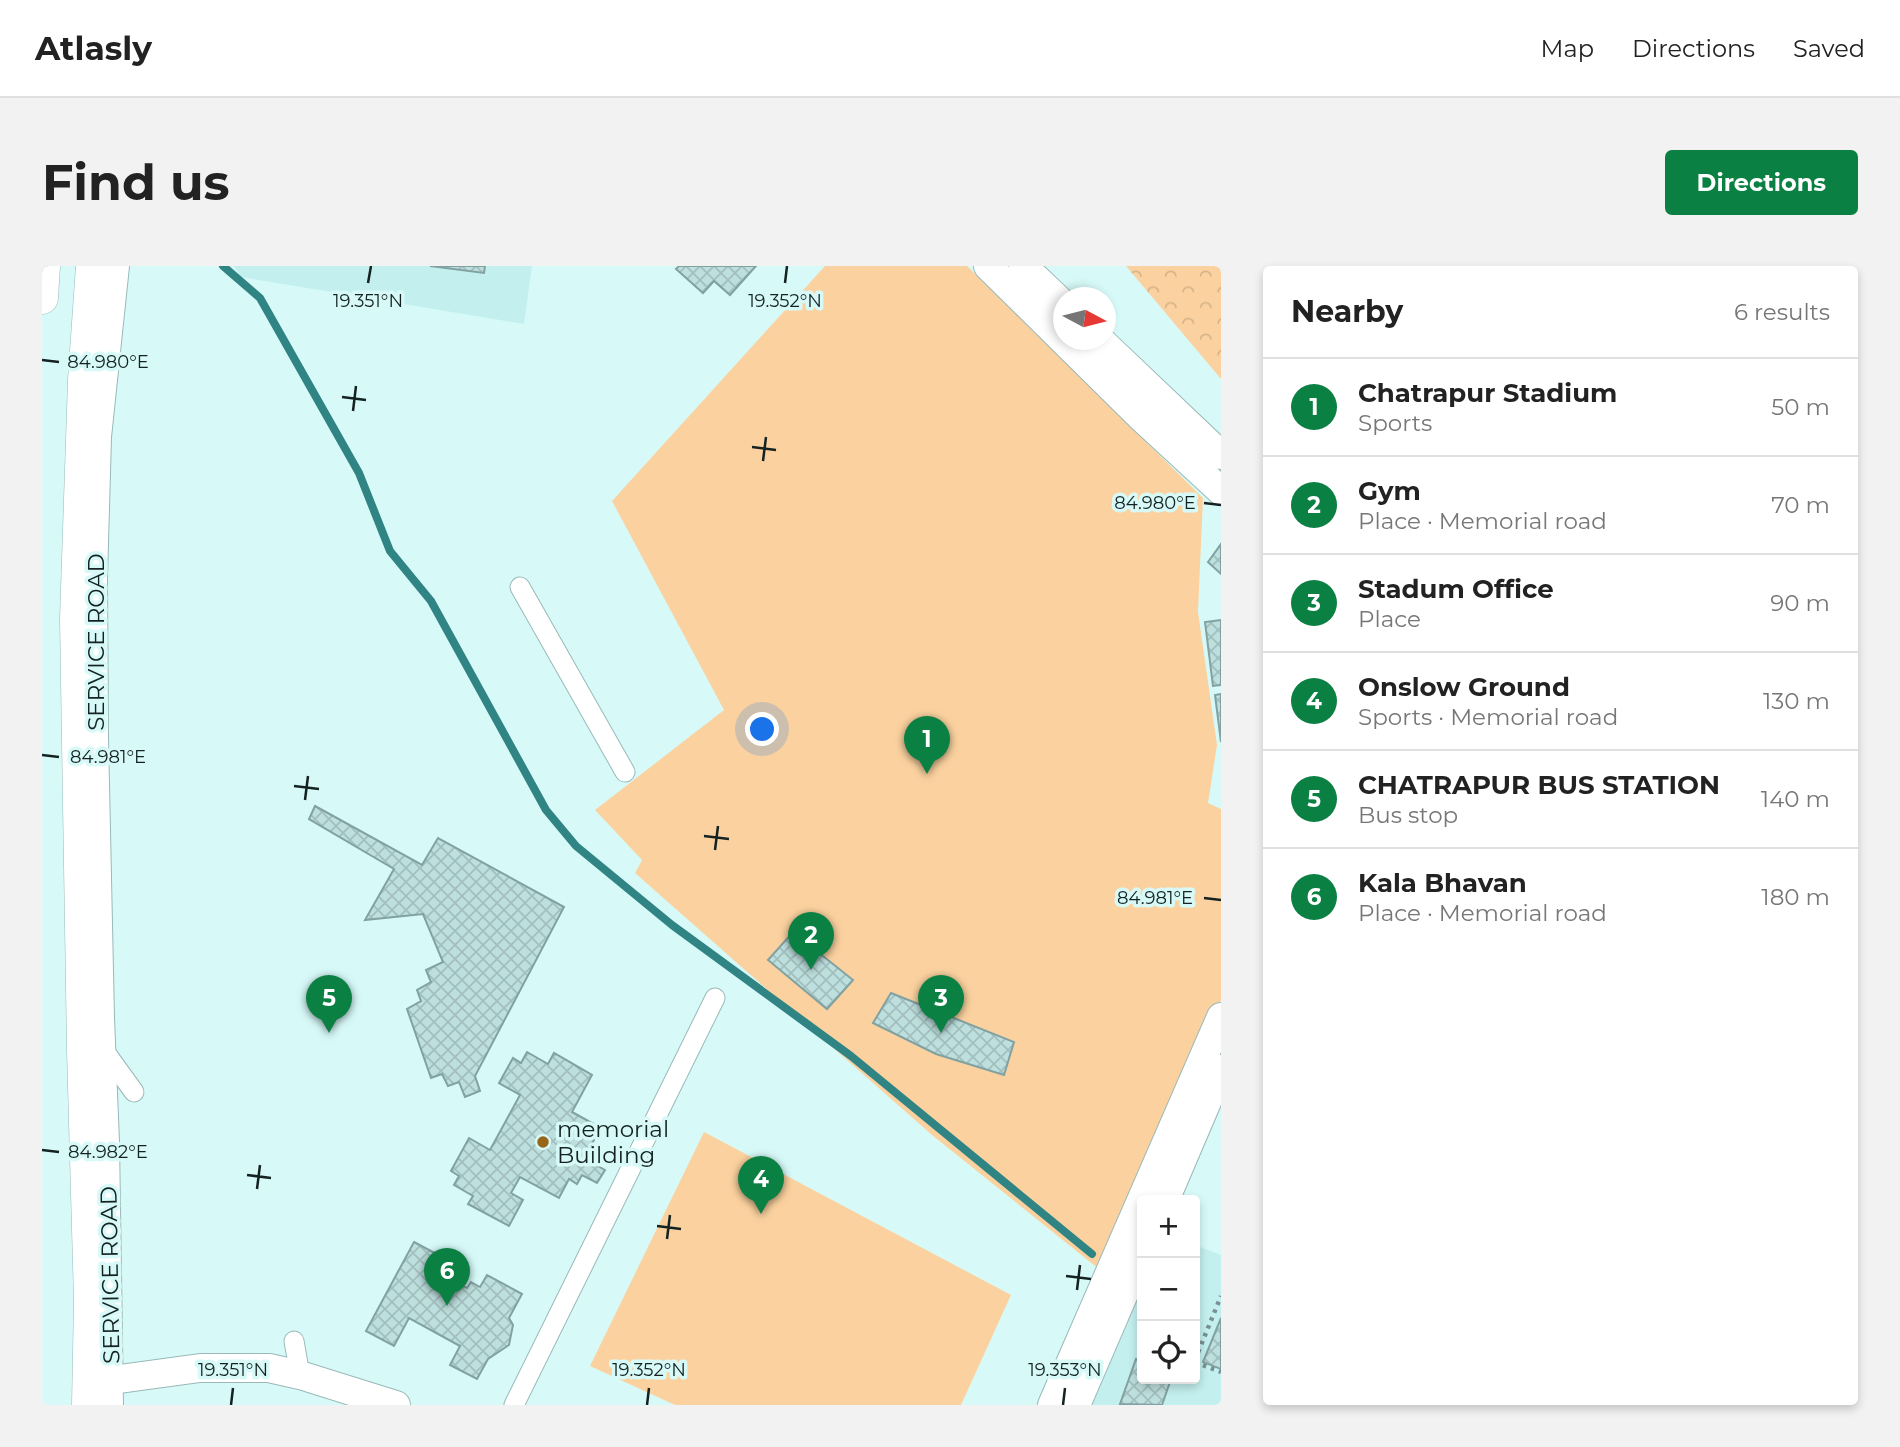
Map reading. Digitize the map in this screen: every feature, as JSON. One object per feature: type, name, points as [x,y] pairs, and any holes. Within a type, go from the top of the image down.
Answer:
[{"type":"highway","points":[[42,298],[44,266]]},
{"type":"highway","points":[[88,1405],[90,1300],[76,619],[84,380],[92,266]]},
{"type":"main road","points":[[988,266],[1142,418],[1221,491]]},
{"type":"main road","points":[[1023,266],[1053,295]]},
{"type":"main road","points":[[1111,350],[1221,455]]},
{"type":"main road","points":[[1052,1405],[1202,1112],[1221,1017]]},
{"type":"main road","points":[[1167,1195],[1221,1069]]},
{"type":"main road","points":[[1076,1405],[1139,1258]]},
{"type":"main road","points":[[112,1392],[200,1368],[269,1368],[396,1405]]},
{"type":"street","name":"SERVICE ROAD","points":[[112,1392],[96,737],[95,579],[99,438],[117,266]]},
{"type":"street","points":[[520,587],[625,772]]},
{"type":"street","points":[[514,1405],[715,998]]},
{"type":"street","points":[[103,1049],[134,1092]]},
{"type":"street","points":[[293,1341],[300,1376]]},
{"type":"path","points":[[1200,1348],[1221,1296]]},
{"type":"path","points":[[1200,1363],[1221,1372]]},
{"type":"shaded area","points":[[234,266],[532,266],[524,324],[241,277]]},
{"type":"shaded area","points":[[1200,1247],[1221,1255],[1221,1405],[1091,1405],[1137,1298],[1137,1384],[1200,1384]]},
{"type":"green space","points":[[825,266],[967,266],[1203,498],[1198,612],[1217,745],[1208,803],[1221,809],[1221,1000],[1185,1088],[1100,1270],[932,1135],[635,873],[642,860],[595,810],[724,710],[612,501]]},
{"type":"green space","points":[[1126,266],[1221,266],[1221,379]]},
{"type":"green space","points":[[704,1132],[1011,1295],[961,1405],[675,1405],[590,1366]]},
{"type":"building","points":[[430,266],[485,266],[484,273]]},
{"type":"building","points":[[679,266],[756,266],[730,295],[714,281],[703,293],[676,269]]},
{"type":"building","points":[[1221,544],[1221,574],[1208,562]]},
{"type":"building","points":[[1221,620],[1221,685],[1213,686],[1205,622]]},
{"type":"building","points":[[1221,694],[1221,742],[1215,695]]},
{"type":"building","points":[[315,806],[422,865],[438,838],[564,907],[475,1076],[480,1091],[465,1097],[459,1082],[448,1086],[442,1074],[431,1078],[407,1009],[421,1001],[417,990],[431,982],[426,970],[443,962],[423,914],[365,920],[394,869],[309,819]]},
{"type":"building","points":[[793,932],[853,980],[827,1009],[768,960]]},
{"type":"building","points":[[891,993],[1014,1042],[1004,1075],[936,1054],[873,1023]]},
{"type":"building","name":"memorial Building","points":[[527,1052],[548,1064],[554,1053],[592,1075],[572,1112],[601,1128],[590,1147],[597,1151],[591,1162],[605,1170],[597,1183],[582,1175],[577,1184],[569,1179],[559,1198],[520,1177],[511,1193],[523,1200],[509,1226],[468,1204],[473,1196],[454,1185],[459,1176],[451,1171],[469,1138],[490,1150],[520,1095],[499,1083],[513,1058],[521,1063]]},
{"type":"building","points":[[414,1242],[444,1258],[437,1271],[467,1288],[471,1282],[480,1287],[487,1275],[522,1294],[509,1318],[513,1325],[509,1345],[488,1359],[477,1379],[450,1365],[460,1346],[409,1318],[394,1346],[366,1331]]},
{"type":"building","points":[[1221,1318],[1221,1369],[1203,1362]]},
{"type":"building","points":[[1136,1359],[1137,1384],[1169,1384],[1162,1405],[1120,1404]]},
{"type":"waterway","points":[[223,266],[260,298],[359,473],[390,551],[431,601],[546,810],[576,846],[672,925],[851,1056],[1092,1254]]},
{"type":"place","name":"Chatrapur Stadium","points":[[927,774]]},
{"type":"place","name":"Gym","points":[[811,970]]},
{"type":"place","name":"CHATRAPUR BUS STATION","points":[[329,1033]]},
{"type":"place","name":"Stadum Office","points":[[941,1033]]},
{"type":"place","name":"memorial Building","points":[[543,1142]]},
{"type":"place","name":"Onslow Ground","points":[[761,1214]]},
{"type":"place","name":"Kala Bhavan","points":[[447,1306]]}]
